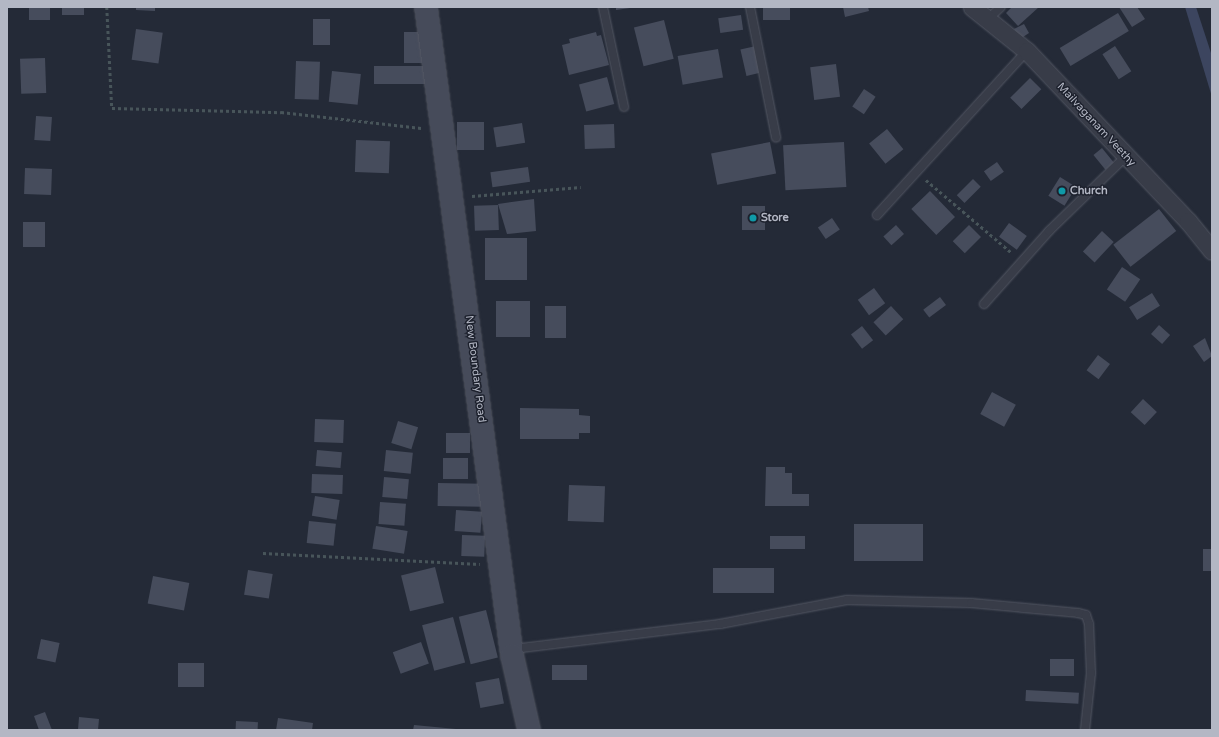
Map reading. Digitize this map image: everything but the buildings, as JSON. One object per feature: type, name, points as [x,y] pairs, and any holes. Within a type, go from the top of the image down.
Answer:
[{"type":"main road","name":"New Boundary Road","points":[[426,7],[444,130],[512,649],[529,730]]},
{"type":"street","name":"Mailvaganam Veethy","points":[[972,7],[995,13],[1027,51],[1125,157],[1188,221],[1212,251]]},
{"type":"lane","points":[[603,7],[624,107]]},
{"type":"lane","points":[[750,7],[776,137]]},
{"type":"lane","points":[[877,215],[1027,51]]},
{"type":"lane","points":[[984,304],[1022,262],[1125,157]]},
{"type":"lane","points":[[512,649],[720,624],[846,600],[971,603],[1078,613],[1086,615],[1089,624],[1091,673],[1085,730]]},
{"type":"path","points":[[107,7],[112,108],[281,112],[444,130]]},
{"type":"path","points":[[916,172],[1022,262]]},
{"type":"path","points":[[453,198],[581,187]]},
{"type":"path","points":[[263,552],[501,565]]},
{"type":"water","points":[[1185,7],[1196,7],[1212,56],[1212,97]]},
{"type":"place","name":"Church","points":[[1062,191]]},
{"type":"place","name":"Store","points":[[753,218]]}]
